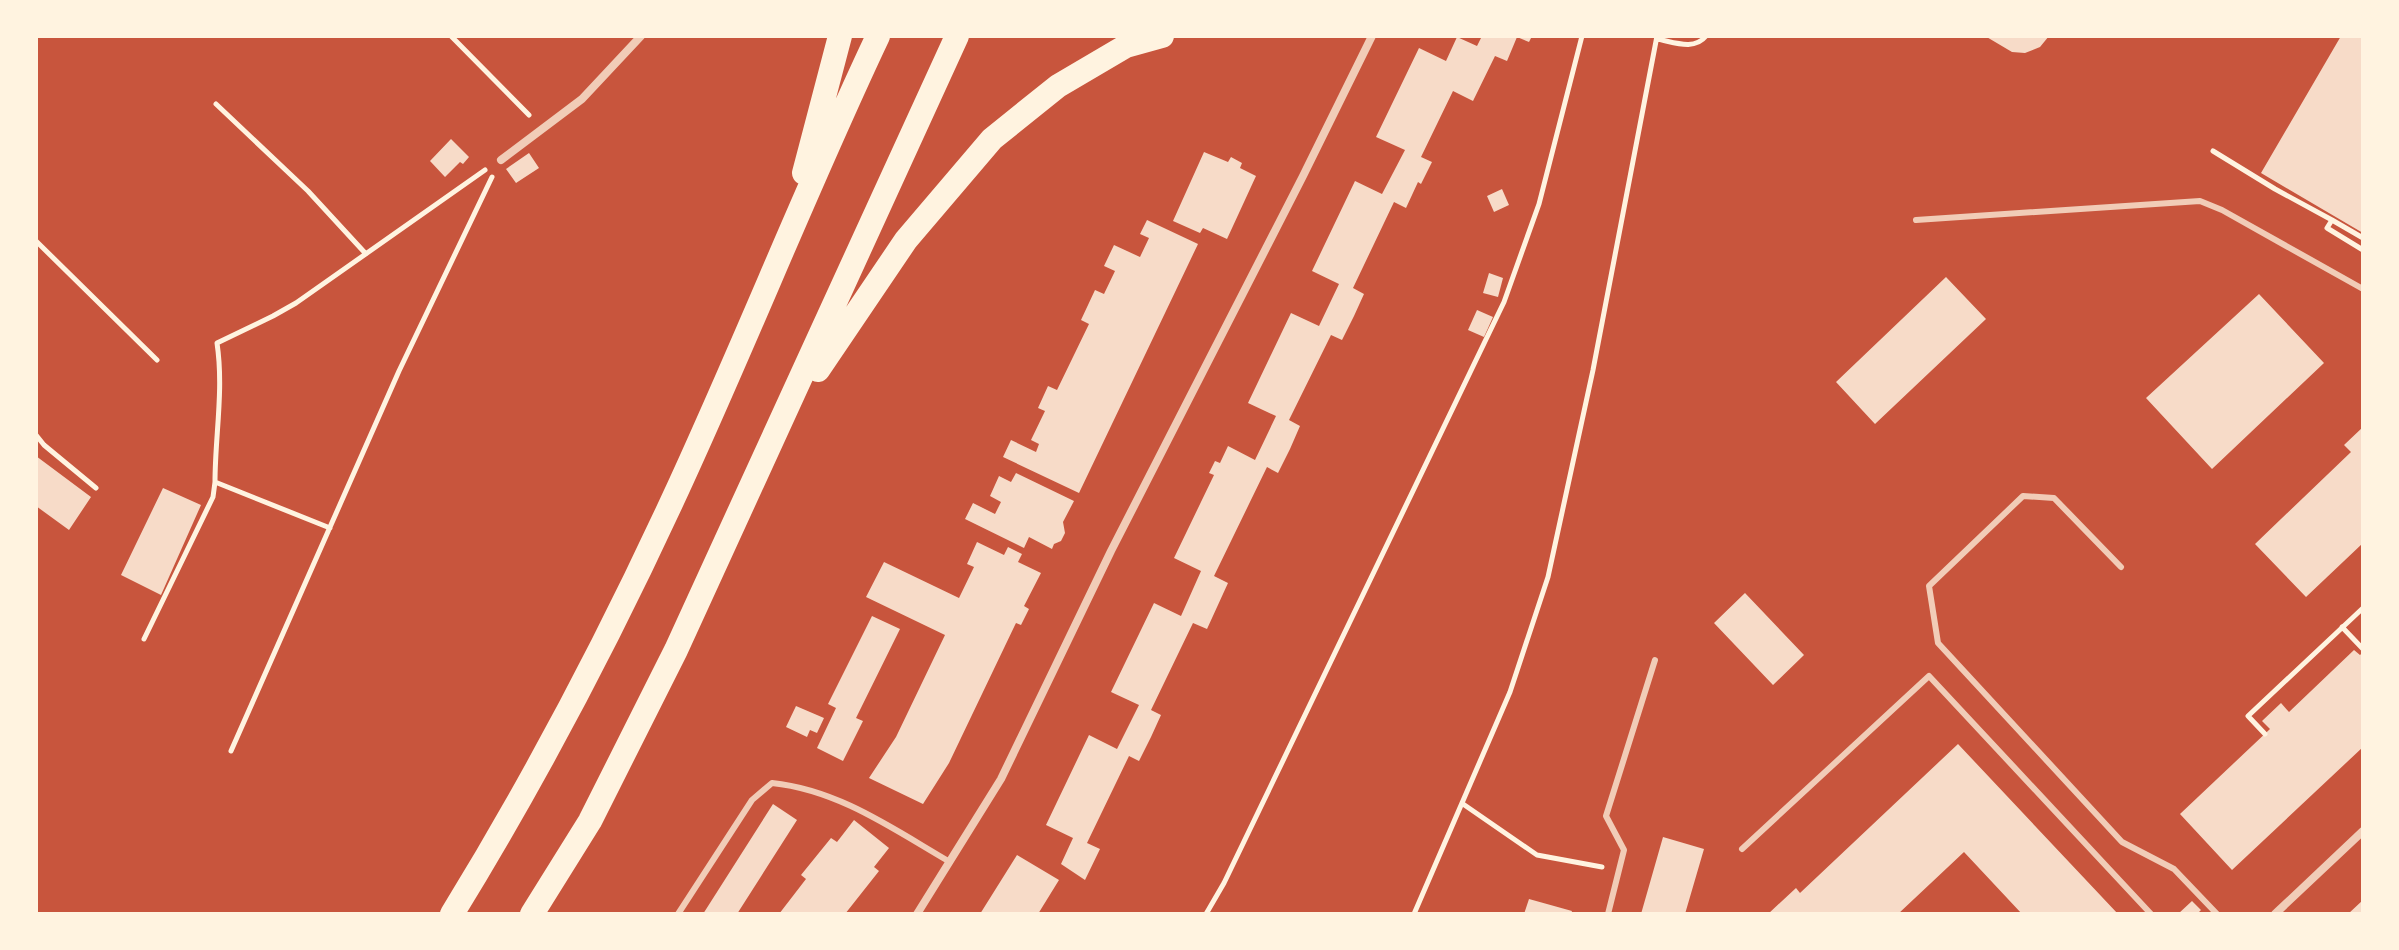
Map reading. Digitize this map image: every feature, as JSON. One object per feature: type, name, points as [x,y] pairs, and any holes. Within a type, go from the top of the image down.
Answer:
[{"type":"highway","points":[[784,249],[840,36]]},
{"type":"highway","points":[[452,914],[511,818],[588,676],[674,497],[878,36]]},
{"type":"highway","points":[[532,914],[590,821],[676,650],[957,36]]},
{"type":"highway","points":[[745,502],[827,354],[906,240],[992,139],[1058,86],[1126,46],[1162,36]]},
{"type":"street","points":[[501,160],[582,99],[641,36]]},
{"type":"street","points":[[917,914],[1001,779],[1118,537],[1372,36]]},
{"type":"street","points":[[2275,914],[2363,831]]},
{"type":"lane","points":[[1916,220],[2200,201],[2222,210],[2363,289]]},
{"type":"lane","points":[[2121,567],[2054,498],[2023,496],[1929,586],[1938,643],[2122,842],[2174,869],[2217,914]]},
{"type":"lane","points":[[1608,914],[1624,850],[1606,816],[1655,660]]},
{"type":"lane","points":[[1742,849],[1929,676],[2151,914]]},
{"type":"lane","points":[[678,914],[752,800],[772,783],[798,786],[837,798],[950,862]]},
{"type":"path","points":[[451,36],[543,129]]},
{"type":"path","points":[[1206,914],[1224,883],[1504,302],[1539,204],[1582,36]]},
{"type":"path","points":[[1414,914],[1510,692],[1548,577],[1593,370],[1657,38],[1695,45],[1706,36]]},
{"type":"path","points":[[216,104],[308,191],[366,254]]},
{"type":"path","points":[[2213,151],[2363,238]]},
{"type":"path","points":[[144,639],[213,497],[221,368],[217,343],[296,303],[501,160]]},
{"type":"path","points":[[231,751],[399,371],[501,160]]},
{"type":"path","points":[[2332,220],[2327,228],[2363,250]]},
{"type":"path","points":[[36,241],[157,360]]},
{"type":"path","points":[[36,435],[96,488]]},
{"type":"path","points":[[215,482],[330,528]]},
{"type":"path","points":[[2265,734],[2248,716],[2363,608]]},
{"type":"path","points":[[2342,627],[2363,649]]},
{"type":"path","points":[[1463,804],[1537,855],[1619,870]]},
{"type":"building","points":[[1482,36],[1532,36],[1529,42],[1517,37],[1507,61],[1495,56],[1473,101],[1453,91],[1421,157],[1432,162],[1421,184],[1418,182],[1406,208],[1394,202],[1353,288],[1364,294],[1354,316],[1342,340],[1331,335],[1289,420],[1300,426],[1290,449],[1278,473],[1267,467],[1214,576],[1228,583],[1207,629],[1193,623],[1151,710],[1161,715],[1151,737],[1139,761],[1129,756],[1087,843],[1100,849],[1085,880],[1061,864],[1073,838],[1046,825],[1089,735],[1117,749],[1139,705],[1111,692],[1154,603],[1181,616],[1201,571],[1174,558],[1214,475],[1209,473],[1215,461],[1220,463],[1228,446],[1255,460],[1276,416],[1248,403],[1291,313],[1319,326],[1339,284],[1312,271],[1355,181],[1382,194],[1405,150],[1376,137],[1419,48],[1446,61],[1457,37],[1477,46]]},
{"type":"building","points":[[1985,36],[2049,36],[2040,47],[2025,53],[2012,52]]},
{"type":"building","points":[[2341,36],[2363,36],[2363,233],[2261,173]]},
{"type":"building","points":[[451,139],[469,157],[445,177],[430,161]]},
{"type":"building","points":[[1204,152],[1228,162],[1231,157],[1242,163],[1240,168],[1256,176],[1227,239],[1203,228],[1200,233],[1173,221]]},
{"type":"building","points":[[529,153],[539,168],[516,183],[506,169]]},
{"type":"building","points":[[1502,189],[1509,205],[1494,212],[1487,196]]},
{"type":"building","points":[[1147,220],[1198,244],[1079,493],[1003,457],[1011,440],[1036,452],[1039,444],[1031,440],[1045,411],[1038,408],[1048,386],[1057,390],[1089,324],[1081,320],[1095,290],[1104,294],[1115,271],[1104,266],[1114,245],[1140,257],[1149,238],[1140,234]]},
{"type":"building","points":[[1489,273],[1503,278],[1498,297],[1483,293]]},
{"type":"building","points":[[1946,277],[1986,319],[1875,424],[1836,382]]},
{"type":"building","points":[[2259,294],[2324,363],[2212,469],[2146,398]]},
{"type":"building","points":[[1477,310],[1493,317],[1484,337],[1468,330]]},
{"type":"building","points":[[2363,427],[2363,543],[2306,597],[2255,544],[2351,452],[2344,445]]},
{"type":"building","points":[[36,456],[91,497],[69,530],[36,506]]},
{"type":"building","points":[[1016,473],[1074,501],[1063,522],[1065,533],[1052,549],[1029,537],[1024,548],[965,519],[973,503],[995,514],[1001,502],[990,496],[999,476],[1011,482]]},
{"type":"building","points":[[163,488],[201,505],[161,595],[121,575]]},
{"type":"building","points":[[977,542],[1004,555],[1008,547],[1022,554],[1018,562],[1041,573],[1024,606],[1029,609],[1021,625],[1016,623],[949,763],[923,804],[869,778],[896,737],[945,635],[866,597],[884,562],[959,598],[974,567],[967,564]]},
{"type":"building","points":[[1745,593],[1804,655],[1773,685],[1714,623]]},
{"type":"building","points":[[872,616],[900,629],[856,718],[863,721],[843,761],[817,748],[836,708],[828,704]]},
{"type":"building","points":[[2354,650],[2360,655],[2363,652],[2363,747],[2232,870],[2180,814],[2270,729],[2262,721],[2281,703],[2289,712]]},
{"type":"building","points":[[796,706],[824,718],[817,733],[810,730],[807,737],[786,727]]},
{"type":"building","points":[[1958,744],[2118,914],[2022,914],[1964,852],[1898,914],[1768,914],[1796,888],[1800,893]]},
{"type":"building","points":[[773,804],[797,820],[737,914],[703,914]]},
{"type":"building","points":[[854,820],[889,848],[874,867],[879,871],[845,914],[779,914],[806,879],[801,875],[831,838],[837,842]]},
{"type":"building","points":[[1663,837],[1704,849],[1685,914],[1641,914]]},
{"type":"building","points":[[1017,855],[1059,880],[1038,914],[980,914]]},
{"type":"building","points":[[1529,899],[1572,911],[1571,914],[1524,914]]},
{"type":"building","points":[[2363,900],[2363,914],[2348,914]]},
{"type":"building","points":[[2192,901],[2201,910],[2197,914],[2178,914]]}]
